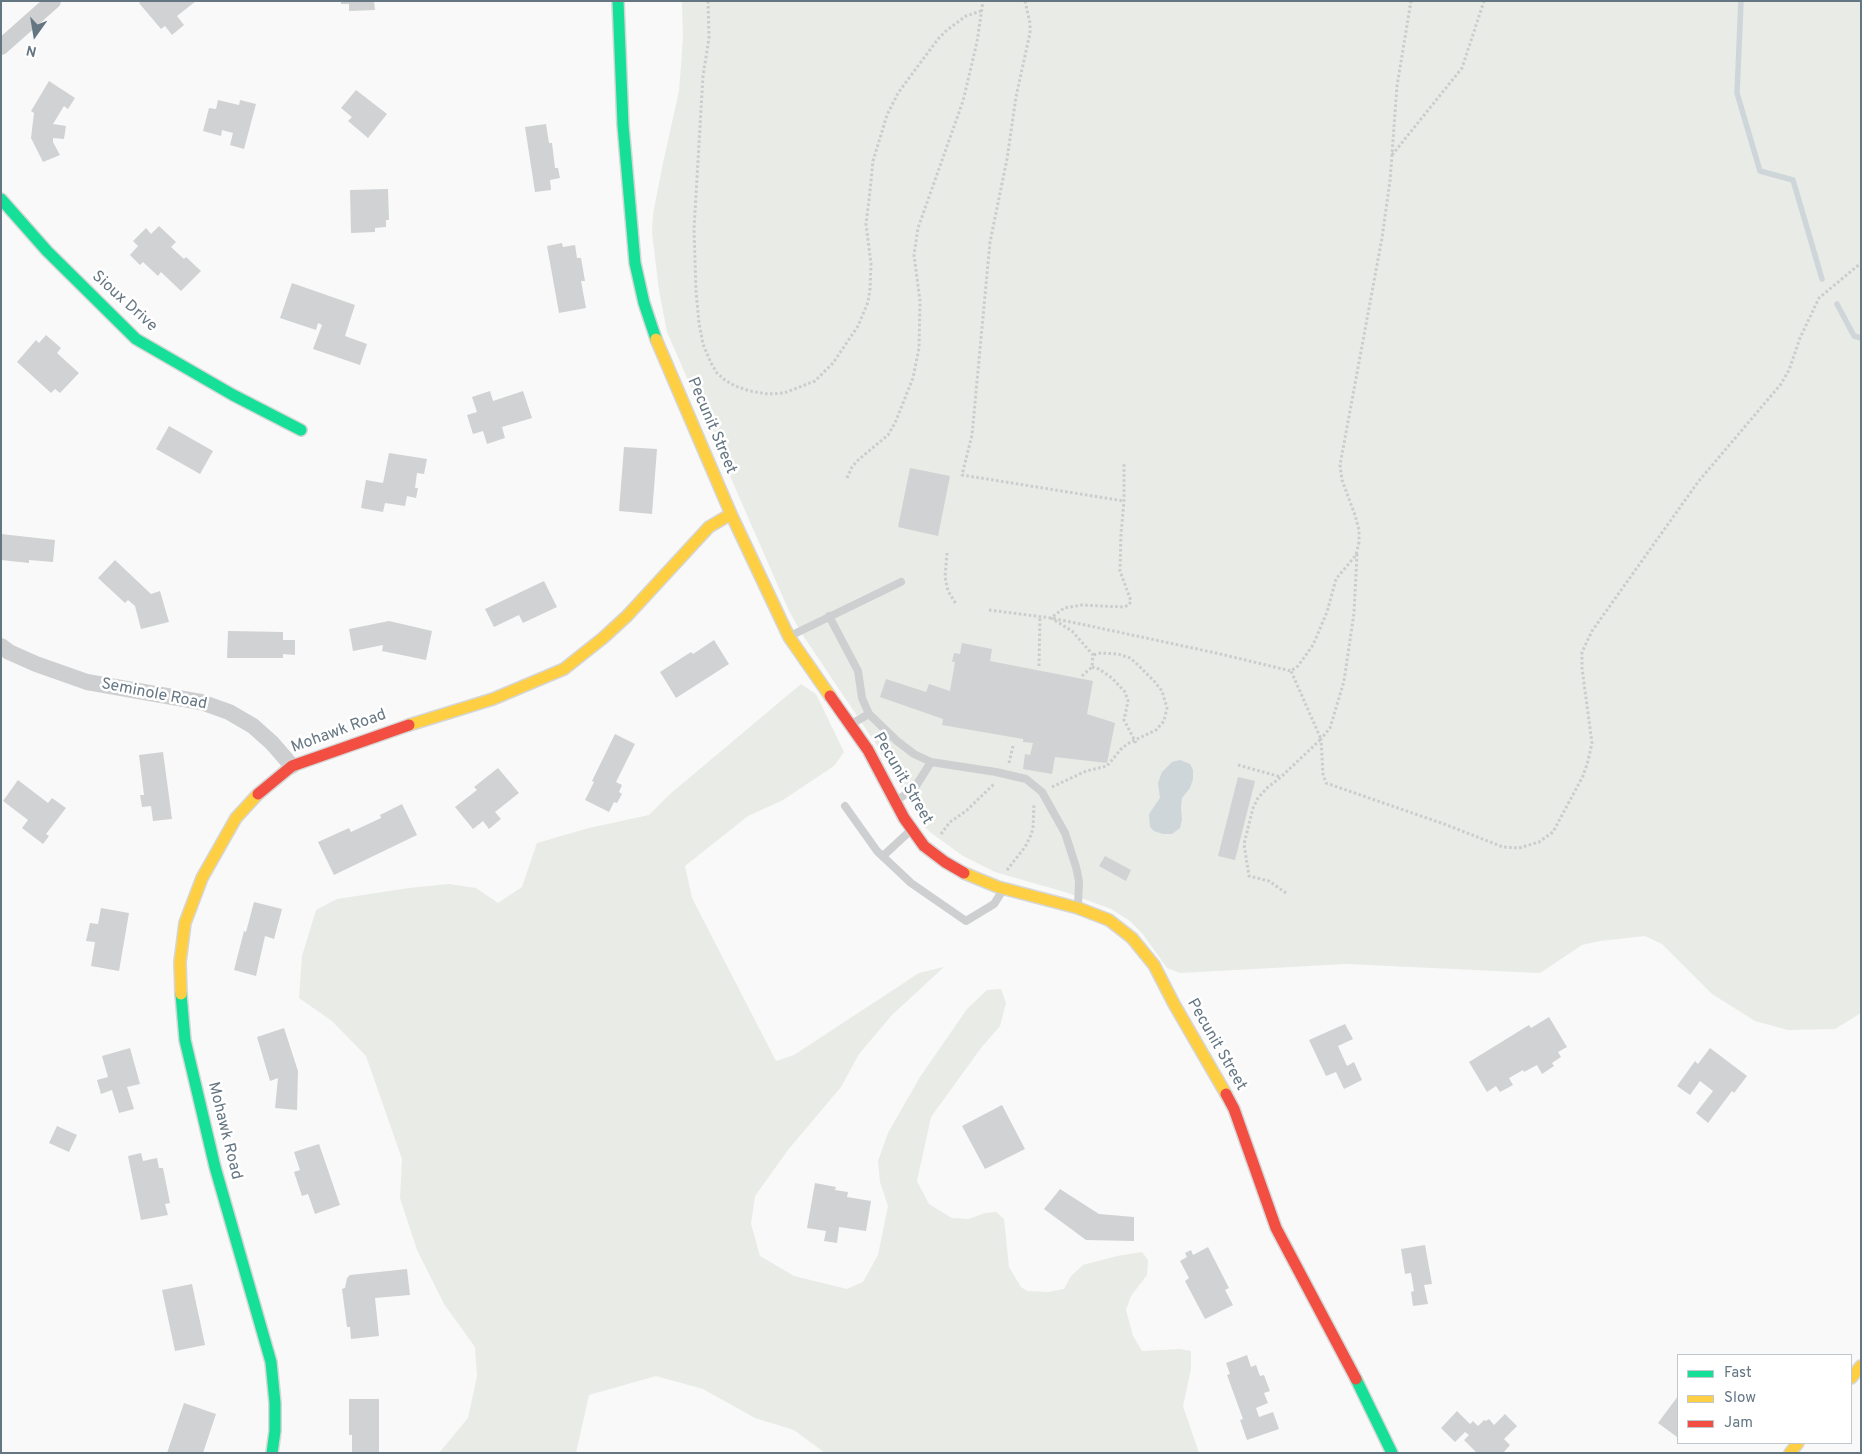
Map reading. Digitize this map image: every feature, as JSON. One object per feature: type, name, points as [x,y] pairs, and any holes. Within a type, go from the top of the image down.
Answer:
[{"type":"street","points":[[1,47],[53,1]]},
{"type":"street","name":"Pecunit Street","points":[[618,1],[623,125],[635,263],[644,302],[656,339],[731,514],[789,637],[868,750],[912,830],[924,846],[957,870],[1001,888],[1098,915],[1119,927],[1132,938],[1154,965],[1234,1109],[1276,1228],[1348,1362],[1392,1453]]},
{"type":"street","name":"Sioux Drive","points":[[1,199],[47,251],[136,339],[233,396],[301,430]]},
{"type":"street","name":"Mohawk Road","points":[[272,1453],[275,1431],[275,1403],[271,1362],[215,1168],[185,1040],[180,962],[185,923],[202,878],[218,848],[242,812],[264,788],[292,766],[388,732],[493,699],[564,669],[627,616],[709,527],[731,514]]},
{"type":"street","name":"Seminole Road","points":[[1,646],[9,652],[36,664],[87,682],[201,702],[229,712],[253,726],[272,743],[292,766]]},
{"type":"street","points":[[1852,1377],[1861,1366]]},
{"type":"lane","points":[[789,637],[901,582]]},
{"type":"lane","points":[[829,616],[858,671],[862,698],[869,714],[897,741],[914,754],[932,762],[1026,779],[1042,792],[1065,833],[1076,867],[1079,881],[1078,908]]},
{"type":"lane","points":[[850,724],[869,714]]},
{"type":"lane","points":[[896,802],[914,789],[932,762]]},
{"type":"lane","points":[[845,806],[877,851],[911,883],[966,921],[994,904],[1001,888]]},
{"type":"lane","points":[[883,856],[912,830]]},
{"type":"path","points":[[708,1],[709,38],[703,76],[694,229],[699,323],[703,344],[717,373],[735,386],[768,394],[784,393],[815,381],[833,362],[858,326],[868,302],[870,289],[871,264],[866,224],[873,161],[886,115],[898,93],[938,39],[966,16],[981,11]]},
{"type":"path","points":[[847,478],[857,461],[888,435],[895,423],[913,378],[919,348],[920,302],[914,255],[918,228],[963,101],[975,51],[983,1]]},
{"type":"path","points":[[1025,1],[1030,23],[1030,33],[1016,96],[1007,158],[990,242],[972,435],[962,475],[1124,501]]},
{"type":"path","points":[[1286,892],[1269,881],[1249,876],[1244,844],[1250,818],[1256,803],[1267,788],[1321,739],[1330,728],[1344,681],[1354,613],[1359,530],[1342,480],[1340,465],[1380,246],[1392,155],[1397,86],[1411,1]]},
{"type":"path","points":[[1392,155],[1462,68],[1484,1]]},
{"type":"path","points":[[1291,672],[1321,739],[1324,780],[1326,783],[1444,824],[1503,847],[1519,848],[1528,846],[1539,842],[1553,832],[1582,776],[1592,743],[1582,668],[1582,652],[1592,631],[1698,482],[1781,384],[1789,370],[1800,338],[1819,298],[1861,263]]},
{"type":"path","points":[[1051,618],[1064,608],[1082,605],[1124,608],[1131,601],[1120,571],[1124,464]]},
{"type":"path","points":[[947,553],[945,577],[948,591],[956,604]]},
{"type":"path","points":[[1291,672],[1298,666],[1313,645],[1327,612],[1336,579],[1357,554]]},
{"type":"path","points":[[989,610],[1051,618],[1090,626],[1216,653],[1291,672]]},
{"type":"path","points":[[1039,666],[1040,617]]},
{"type":"path","points":[[1051,618],[1072,631],[1093,655],[1092,667],[1082,676]]},
{"type":"path","points":[[1001,888],[1006,871],[1026,846],[1031,835],[1035,798],[1042,792],[1081,773],[1107,766],[1122,748],[1156,730],[1162,724],[1167,708],[1162,691],[1154,681],[1130,658],[1118,654],[1101,653],[1093,655]]},
{"type":"path","points":[[1092,667],[1112,678],[1125,692],[1128,701],[1124,720],[1135,742]]},
{"type":"path","points":[[924,846],[938,842],[947,825],[970,807],[1003,774],[1009,763],[1013,746]]},
{"type":"path","points":[[1238,765],[1281,777]]},
{"type":"shaded area","points":[[682,1],[1861,1],[1861,1013],[1835,1029],[1788,1030],[1755,1021],[1712,994],[1662,944],[1645,936],[1582,945],[1540,973],[1346,964],[1180,973],[1167,968],[1142,933],[1130,921],[1111,909],[1065,892],[995,872],[963,856],[930,832],[923,825],[878,747],[802,634],[789,611],[667,332],[659,290],[652,233],[653,214],[679,91],[683,38]]},
{"type":"shaded area","points":[[801,684],[816,694],[844,752],[834,766],[783,800],[748,816],[685,866],[692,898],[776,1061],[794,1055],[919,973],[944,967],[892,1015],[859,1054],[841,1087],[788,1150],[755,1196],[751,1224],[760,1256],[794,1276],[847,1289],[863,1282],[878,1255],[888,1206],[880,1182],[878,1161],[888,1133],[920,1077],[967,1009],[987,990],[1001,989],[1006,1003],[1000,1026],[981,1048],[931,1117],[917,1181],[929,1204],[952,1218],[969,1219],[985,1213],[996,1212],[1004,1219],[1009,1267],[1021,1287],[1027,1291],[1048,1292],[1064,1289],[1071,1276],[1083,1265],[1142,1252],[1148,1260],[1147,1275],[1131,1296],[1126,1310],[1133,1336],[1142,1351],[1180,1349],[1191,1351],[1191,1369],[1183,1406],[1199,1453],[825,1453],[794,1430],[755,1418],[703,1389],[656,1376],[589,1395],[576,1453],[439,1453],[468,1418],[477,1376],[475,1347],[444,1304],[417,1250],[400,1198],[402,1159],[366,1056],[332,1021],[299,998],[302,956],[316,910],[337,899],[449,884],[476,888],[498,903],[522,887],[537,843],[589,828],[649,815],[670,794]]},
{"type":"shaded area","points":[[1180,760],[1190,764],[1193,770],[1193,779],[1190,788],[1182,798],[1180,828],[1172,834],[1163,834],[1154,831],[1150,827],[1149,814],[1160,798],[1158,783],[1162,772],[1172,762]]},
{"type":"building","points":[[141,1],[196,1],[177,16],[184,25],[172,35],[165,26],[161,29],[139,3]]},
{"type":"building","points":[[341,1],[374,1],[375,10],[349,11],[349,4],[341,4]]},
{"type":"building","points":[[49,81],[75,98],[68,109],[64,106],[53,124],[66,126],[64,139],[53,138],[53,142],[60,155],[43,162],[31,138],[34,113],[31,111]]},
{"type":"building","points":[[356,90],[387,114],[368,138],[348,121],[352,117],[341,108]]},
{"type":"building","points":[[218,100],[239,105],[240,100],[256,104],[244,149],[230,145],[233,133],[222,130],[221,136],[203,131],[209,108],[216,109]]},
{"type":"building","points":[[546,124],[549,143],[552,143],[555,168],[558,168],[560,178],[550,180],[551,190],[535,192],[525,127]]},
{"type":"building","points":[[388,189],[389,220],[386,220],[386,227],[375,228],[375,232],[351,233],[350,190]]},
{"type":"building","points":[[159,226],[176,242],[171,247],[184,259],[186,257],[201,271],[181,291],[161,272],[158,276],[143,262],[140,265],[130,255],[138,246],[133,241],[146,228],[151,234]]},
{"type":"building","points":[[562,243],[563,247],[575,245],[577,258],[581,258],[585,281],[581,281],[586,308],[559,313],[547,246]]},
{"type":"building","points":[[292,283],[355,305],[345,336],[367,344],[360,365],[313,349],[322,325],[318,323],[316,330],[280,318]]},
{"type":"building","points":[[46,335],[61,348],[57,353],[79,373],[60,393],[55,389],[51,393],[17,362],[36,340],[39,343]]},
{"type":"building","points":[[490,391],[493,401],[523,391],[532,418],[502,427],[505,438],[487,444],[483,431],[473,434],[467,415],[477,412],[472,397]]},
{"type":"building","points":[[169,426],[213,451],[200,474],[156,449]]},
{"type":"building","points":[[624,447],[657,449],[652,514],[619,511]]},
{"type":"building","points":[[389,453],[427,459],[424,474],[417,473],[415,488],[418,488],[416,498],[407,496],[405,506],[385,503],[383,512],[361,508],[366,480],[383,483]]},
{"type":"building","points":[[910,468],[950,476],[938,536],[898,527]]},
{"type":"building","points":[[1,534],[55,540],[53,562],[29,560],[29,563],[1,560]]},
{"type":"building","points":[[115,560],[151,594],[160,591],[169,622],[141,629],[135,606],[128,600],[125,603],[98,578]]},
{"type":"building","points":[[544,581],[557,607],[523,623],[519,615],[494,627],[485,609]]},
{"type":"building","points":[[389,621],[432,631],[426,660],[382,651],[383,645],[353,651],[349,629]]},
{"type":"building","points":[[228,631],[283,632],[283,640],[295,640],[295,655],[283,654],[283,658],[227,658]]},
{"type":"building","points":[[714,640],[729,664],[676,698],[660,672]]},
{"type":"building","points":[[962,643],[992,649],[990,661],[1093,681],[1087,714],[1115,723],[1107,763],[1055,757],[1052,774],[1023,769],[1025,754],[1030,755],[1033,743],[1023,742],[1023,739],[942,725],[943,719],[880,697],[886,679],[926,692],[929,684],[950,691],[955,662],[952,662],[954,653],[960,654]]},
{"type":"building","points":[[615,734],[635,744],[616,782],[622,785],[619,792],[622,794],[617,803],[614,802],[609,812],[585,800]]},
{"type":"building","points":[[163,752],[172,819],[153,821],[151,806],[142,807],[140,795],[144,795],[139,755]]},
{"type":"building","points":[[498,768],[519,793],[495,812],[501,819],[489,829],[483,821],[473,829],[455,807],[477,790],[474,787]]},
{"type":"building","points":[[1238,777],[1255,781],[1235,860],[1218,856]]},
{"type":"building","points":[[18,780],[48,803],[52,798],[66,808],[46,834],[49,836],[43,844],[22,828],[28,820],[3,801]]},
{"type":"building","points":[[402,804],[417,835],[334,875],[318,842],[349,828],[351,832],[381,818],[380,815]]},
{"type":"building","points":[[1105,856],[1131,870],[1126,881],[1099,866]]},
{"type":"building","points":[[254,902],[282,909],[274,939],[265,936],[256,976],[234,970]]},
{"type":"building","points":[[101,908],[129,913],[119,971],[91,966],[95,942],[86,941],[90,923],[98,924]]},
{"type":"building","points":[[1549,1017],[1567,1047],[1558,1052],[1561,1057],[1552,1063],[1554,1066],[1542,1074],[1537,1065],[1524,1072],[1523,1070],[1509,1078],[1513,1085],[1500,1092],[1496,1086],[1487,1092],[1469,1062],[1529,1025],[1531,1028]]},
{"type":"building","points":[[1345,1024],[1353,1039],[1338,1046],[1347,1066],[1354,1062],[1362,1080],[1344,1089],[1336,1072],[1326,1076],[1309,1040]]},
{"type":"building","points":[[284,1028],[298,1071],[297,1110],[275,1108],[278,1078],[270,1081],[257,1037]]},
{"type":"building","points":[[130,1048],[140,1084],[127,1087],[134,1109],[119,1113],[112,1090],[101,1094],[97,1080],[108,1077],[102,1056]]},
{"type":"building","points":[[1710,1048],[1747,1076],[1734,1093],[1732,1091],[1708,1123],[1696,1113],[1713,1091],[1700,1081],[1690,1095],[1677,1086],[1695,1061],[1698,1064]]},
{"type":"building","points":[[1002,1105],[1025,1149],[985,1169],[962,1126]]},
{"type":"building","points":[[57,1126],[77,1135],[69,1152],[49,1143]]},
{"type":"building","points":[[319,1144],[340,1205],[315,1214],[308,1194],[302,1196],[294,1172],[300,1170],[294,1152]]},
{"type":"building","points":[[141,1153],[143,1161],[157,1158],[159,1168],[163,1168],[170,1203],[165,1204],[168,1215],[141,1220],[128,1156]]},
{"type":"building","points":[[815,1183],[836,1187],[835,1190],[848,1192],[847,1197],[871,1201],[866,1231],[839,1227],[837,1243],[824,1241],[826,1231],[807,1228]]},
{"type":"building","points":[[1060,1189],[1099,1214],[1134,1217],[1134,1241],[1086,1240],[1044,1209]]},
{"type":"building","points":[[1425,1245],[1432,1284],[1424,1285],[1428,1304],[1413,1306],[1411,1292],[1414,1291],[1411,1273],[1405,1274],[1401,1249]]},
{"type":"building","points":[[1208,1247],[1229,1288],[1225,1290],[1233,1305],[1205,1319],[1185,1281],[1189,1278],[1180,1261],[1187,1257],[1185,1253],[1191,1250],[1193,1255]]},
{"type":"building","points":[[407,1269],[410,1295],[375,1298],[379,1336],[351,1339],[350,1327],[347,1327],[342,1289],[345,1288],[347,1278],[350,1275]]},
{"type":"building","points":[[192,1284],[205,1345],[175,1351],[162,1290]]},
{"type":"building","points":[[1247,1355],[1251,1367],[1256,1365],[1260,1376],[1264,1375],[1270,1391],[1264,1393],[1268,1403],[1256,1408],[1259,1417],[1273,1412],[1279,1429],[1247,1440],[1240,1420],[1243,1419],[1227,1375],[1230,1374],[1226,1363]]},
{"type":"building","points":[[1677,1397],[1677,1437],[1658,1423]]},
{"type":"building","points":[[349,1399],[379,1399],[379,1453],[352,1453],[352,1435],[349,1435]]},
{"type":"building","points":[[184,1403],[216,1414],[203,1453],[167,1453]]},
{"type":"building","points":[[1457,1411],[1470,1424],[1473,1421],[1478,1426],[1484,1420],[1489,1419],[1494,1425],[1505,1414],[1517,1426],[1504,1439],[1510,1445],[1503,1453],[1477,1453],[1464,1440],[1469,1435],[1465,1432],[1455,1442],[1441,1428]]},
{"type":"waterway","points":[[1741,1],[1737,93],[1760,171],[1793,180],[1822,279]]},
{"type":"waterway","points":[[1837,304],[1854,336],[1861,338]]},
{"type":"traffic: fast","points":[[618,1],[623,125],[635,263],[644,303],[656,339]]},
{"type":"traffic: fast","points":[[1,199],[47,251],[136,339],[233,395],[301,430]]},
{"type":"traffic: fast","points":[[181,994],[185,1040],[215,1167],[271,1362],[275,1403],[275,1431],[272,1453]]},
{"type":"traffic: fast","points":[[1356,1379],[1392,1453]]},
{"type":"traffic: slow","points":[[656,339],[731,514],[789,637],[830,696]]},
{"type":"traffic: slow","points":[[409,725],[493,699],[564,669],[627,616],[709,527],[731,514]]},
{"type":"traffic: slow","points":[[181,994],[180,962],[185,923],[202,878],[236,818],[258,794]]},
{"type":"traffic: slow","points":[[964,873],[998,887],[1078,908],[1109,920],[1132,938],[1154,965],[1174,1004],[1226,1094]]},
{"type":"traffic: slow","points":[[1852,1377],[1861,1366]]},
{"type":"traffic: slow","points":[[1790,1453],[1797,1444]]},
{"type":"traffic: jam","points":[[830,696],[868,750],[904,818],[924,846],[945,862],[964,873]]},
{"type":"traffic: jam","points":[[258,794],[292,766],[409,725]]},
{"type":"traffic: jam","points":[[1226,1094],[1234,1109],[1276,1228],[1356,1379]]}]
